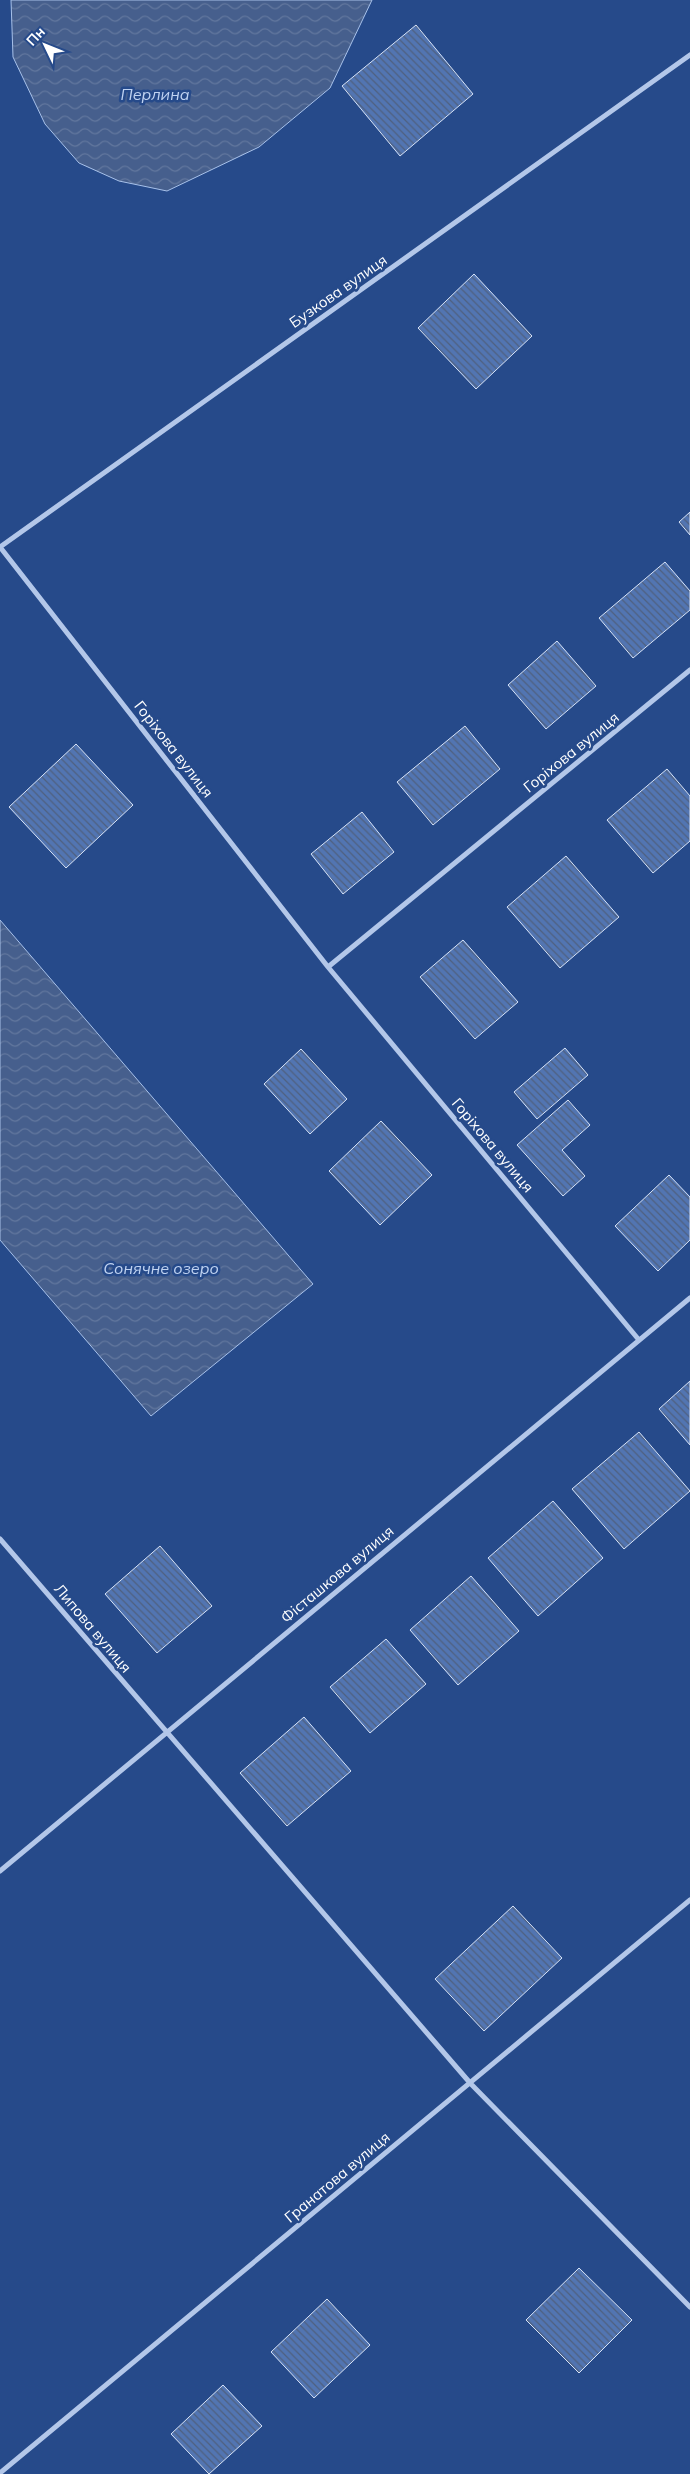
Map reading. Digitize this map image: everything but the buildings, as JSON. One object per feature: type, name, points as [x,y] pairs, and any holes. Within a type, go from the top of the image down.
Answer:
[{"type":"street","name":"Бузкова вулиця","points":[[0,547],[690,55]]},
{"type":"street","name":"Горіхова вулиця","points":[[0,547],[328,967],[639,1340]]},
{"type":"street","name":"Горіхова вулиця","points":[[328,967],[690,670]]},
{"type":"street","name":"Фісташкова вулиця","points":[[0,1871],[690,1298]]},
{"type":"street","name":"Липова вулиця","points":[[0,1539],[470,2084],[690,2307]]},
{"type":"street","name":"Гранатова вулиця","points":[[0,2473],[690,1900]]},
{"type":"water","name":"Перлина","points":[[11,0],[372,0],[330,88],[259,147],[167,191],[119,181],[79,163],[45,124],[13,57]]},
{"type":"water","name":"Сонячне озеро","points":[[0,920],[313,1284],[151,1416],[0,1240]]}]
